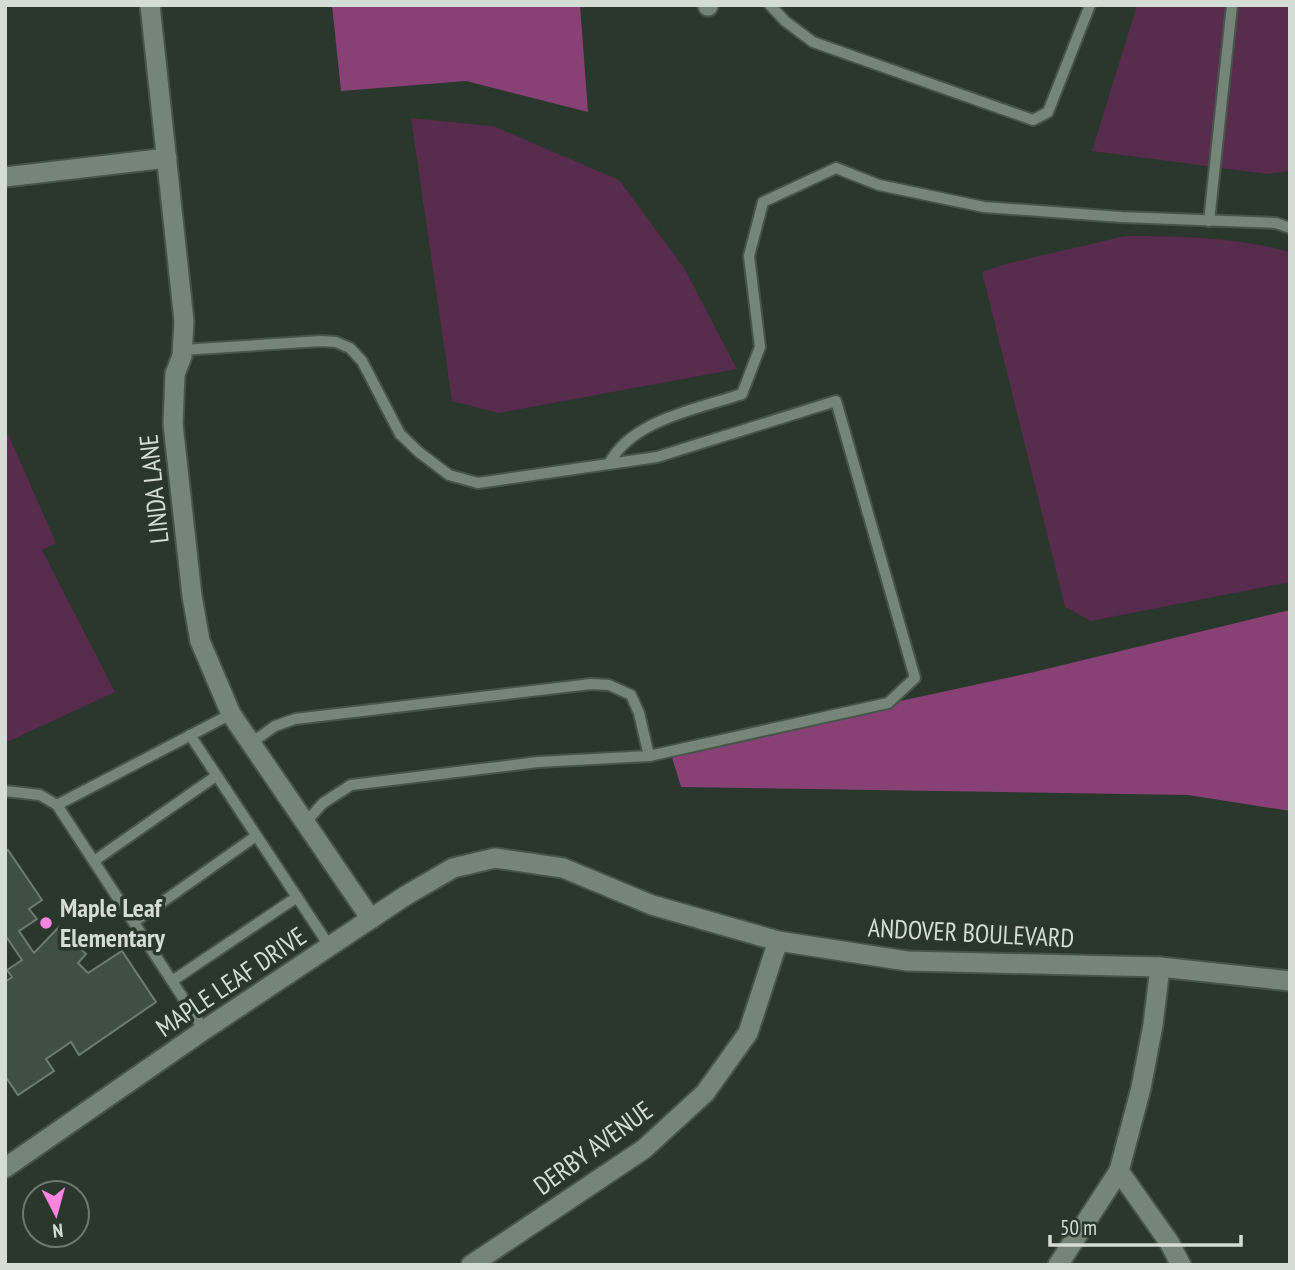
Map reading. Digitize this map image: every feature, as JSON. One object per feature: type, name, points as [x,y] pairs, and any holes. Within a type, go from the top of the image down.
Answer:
[{"type":"street","name":"LINDA LANE","points":[[150,5],[184,321],[182,349],[175,374],[173,424],[192,596],[200,641],[231,714],[371,919]]},
{"type":"street","points":[[5,177],[167,159]]},
{"type":"street","name":"MAPLE LEAF DRIVE","points":[[5,1168],[204,1030],[371,919],[453,868],[495,858]]},
{"type":"street","name":"ANDOVER BOULEVARD","points":[[495,858],[563,868],[652,905],[778,942],[906,961],[1160,967],[1290,981]]},
{"type":"street","name":"DERBY AVENUE","points":[[471,1265],[644,1149],[705,1093],[748,1033],[778,942]]},
{"type":"street","points":[[1058,1265],[1119,1171],[1141,1088],[1160,967]]},
{"type":"street","points":[[1119,1171],[1169,1242],[1181,1265]]},
{"type":"lane","points":[[770,5],[785,21],[813,42],[1033,120],[1048,111],[1090,5]]},
{"type":"lane","points":[[1209,221],[1232,5]]},
{"type":"lane","points":[[609,464],[615,452],[645,427],[742,394],[760,347],[749,256],[763,202],[836,168],[879,185],[984,207],[1121,217],[1276,223],[1290,228]]},
{"type":"lane","points":[[182,349],[321,341],[336,342],[350,348],[362,361],[400,434],[419,453],[449,475],[478,483],[657,457],[836,401],[915,678],[888,703],[649,756],[538,762],[351,785],[323,803],[305,823]]},
{"type":"lane","points":[[251,743],[275,726],[295,719],[592,684],[609,685],[631,695],[639,713],[649,756]]},
{"type":"lane","points":[[57,805],[231,714]]},
{"type":"lane","points":[[190,735],[330,947]]},
{"type":"lane","points":[[94,861],[216,776]]},
{"type":"lane","points":[[5,792],[40,795],[57,805],[204,1030]]},
{"type":"lane","points":[[134,922],[256,836]]},
{"type":"lane","points":[[172,981],[297,897]]},
{"type":"shaded area","points":[[332,5],[580,5],[588,112],[466,81],[341,91]]},
{"type":"shaded area","points":[[1137,5],[1290,5],[1290,171],[1267,174],[1092,151]]},
{"type":"shaded area","points":[[411,118],[493,126],[619,180],[684,268],[737,369],[498,413],[452,401]]},
{"type":"shaded area","points":[[1125,236],[1208,238],[1290,252],[1290,582],[1091,621],[1065,607],[982,272],[1009,263]]},
{"type":"shaded area","points":[[8,434],[56,543],[42,550],[115,692],[5,743],[5,435]]},
{"type":"shaded area","points":[[1290,610],[1290,811],[1188,795],[681,787],[670,751],[1034,672]]},
{"type":"building","name":"Maple Leaf Elementary","points":[[8,850],[42,900],[29,909],[37,919],[19,931],[34,953],[59,927],[86,954],[78,963],[88,973],[122,951],[156,1002],[79,1055],[71,1042],[46,1059],[54,1071],[18,1095],[5,1076],[5,982],[12,977],[7,970],[22,960],[5,935],[5,852]]},
{"type":"place","name":"Maple Leaf Elementary","points":[[46,923]]}]
